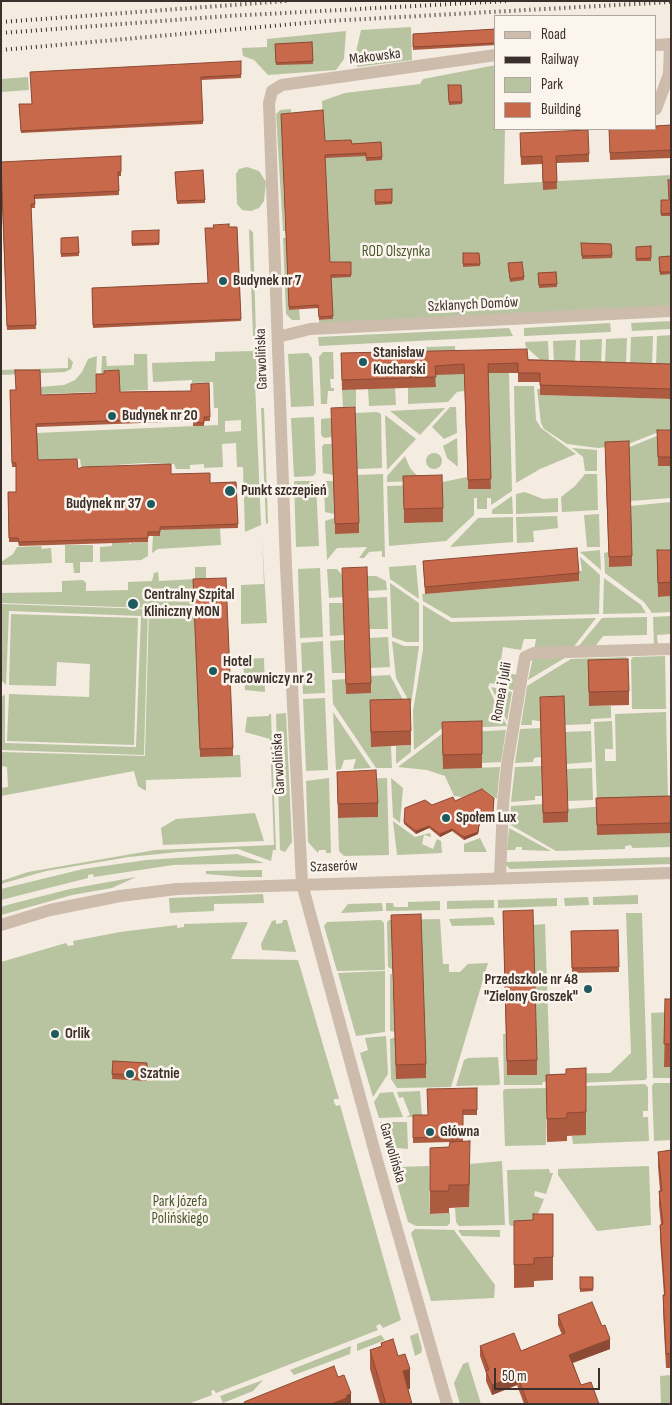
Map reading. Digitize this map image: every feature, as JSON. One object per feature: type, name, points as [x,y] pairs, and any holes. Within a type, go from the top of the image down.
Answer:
[{"type":"street","points":[[657,45],[670,44],[669,74],[657,106]]},
{"type":"street","name":"Makowska","points":[[268,102],[272,91],[282,85],[494,55]]},
{"type":"street","name":"Garwolińska","points":[[268,102],[302,884],[377,1160],[448,1404]]},
{"type":"street","name":"Szklanych Domów","points":[[278,337],[310,329],[671,311]]},
{"type":"street","name":"Romea i Julii","points":[[500,878],[506,775],[525,657],[534,653],[671,649]]},
{"type":"street","name":"Szaserów","points":[[1,925],[50,910],[120,896],[177,889],[671,873]]},
{"type":"green space","points":[[411,27],[412,60],[357,67],[355,56],[361,30]]},
{"type":"green space","points":[[346,31],[344,59],[336,70],[268,75],[254,60],[243,56],[242,48],[267,47],[267,39]]},
{"type":"green space","name":"ROD Olszynka","points":[[494,65],[494,130],[505,130],[504,184],[671,175],[671,306],[319,324],[319,320],[333,319],[322,101],[345,93],[420,84],[423,79]]},
{"type":"green space","points":[[28,77],[29,90],[1,92],[1,79]]},
{"type":"green space","points":[[291,109],[291,113],[281,114],[285,228],[296,230],[283,231],[276,114],[280,110]]},
{"type":"green space","points":[[247,167],[259,171],[266,182],[264,201],[259,208],[251,211],[242,210],[237,204],[236,174],[239,169]]},
{"type":"green space","points":[[249,229],[253,232],[256,336],[253,336]]},
{"type":"green space","points":[[296,237],[286,240],[289,310],[299,309],[300,320],[292,320],[286,314],[283,238]]},
{"type":"green space","points":[[671,321],[671,329],[632,331],[631,323]]},
{"type":"green space","points":[[610,323],[611,332],[524,336],[524,328]]},
{"type":"green space","points":[[509,328],[513,336],[319,346],[318,337]]},
{"type":"green space","points":[[671,335],[671,367],[656,366],[657,336]]},
{"type":"green space","points":[[653,336],[652,366],[630,365],[631,337]]},
{"type":"green space","points":[[627,338],[626,365],[605,364],[606,339]]},
{"type":"green space","points":[[602,339],[601,364],[580,363],[580,340]]},
{"type":"green space","points":[[576,340],[575,363],[554,363],[553,341]]},
{"type":"green space","points":[[548,341],[549,361],[544,363],[526,347],[525,342]]},
{"type":"green space","points":[[455,346],[456,374],[464,374],[464,391],[457,392],[448,402],[408,404],[408,388],[400,361],[399,348]]},
{"type":"green space","points":[[254,347],[258,347],[263,365],[263,381],[255,382],[261,525],[245,532],[243,467],[237,467],[236,443],[222,444],[223,467],[204,468],[204,464],[190,465],[190,469],[176,469],[174,464],[144,463],[88,467],[81,466],[80,459],[52,460],[37,469],[36,433],[218,425],[218,408],[214,408],[213,382],[192,383],[192,380],[153,382],[152,363],[215,361],[215,352],[253,351]],"holes":[[[241,420],[241,431],[225,432],[225,421]]]},
{"type":"green space","points":[[323,352],[333,352],[334,379],[330,379],[331,388],[334,388],[334,391],[328,391],[327,404],[321,404],[319,357]]},
{"type":"green space","points":[[308,353],[312,358],[314,406],[291,407],[288,354]]},
{"type":"green space","points":[[134,354],[147,354],[148,390],[119,391],[101,378],[102,356],[106,356],[107,366],[134,365]]},
{"type":"green space","points":[[97,356],[95,392],[40,394],[40,387],[64,385],[75,380],[82,372],[88,359]]},
{"type":"green space","points":[[68,357],[73,362],[71,369],[65,372],[1,375],[1,370],[68,368]]},
{"type":"green space","points":[[488,373],[509,373],[512,491],[491,505],[491,498],[487,498],[487,509],[477,509],[477,498],[474,498],[474,515],[446,541],[389,546],[387,486],[423,485],[403,491],[404,523],[428,485],[467,477],[468,489],[491,489]]},
{"type":"green space","points":[[514,386],[534,386],[536,420],[541,428],[576,454],[540,469],[516,483]]},
{"type":"green space","points":[[395,388],[396,405],[369,406],[368,389]]},
{"type":"green space","points":[[356,389],[356,406],[343,407],[342,390]]},
{"type":"green space","points":[[537,389],[540,389],[541,395],[671,399],[671,433],[656,433],[626,445],[598,448],[567,444],[544,429],[541,423]]},
{"type":"green space","points":[[450,407],[456,407],[457,433],[444,439],[432,427]]},
{"type":"green space","points":[[261,408],[264,408],[268,523],[266,524]]},
{"type":"green space","points":[[445,408],[420,435],[390,411]]},
{"type":"green space","points":[[377,412],[381,414],[382,468],[357,469],[355,413]]},
{"type":"green space","points":[[385,415],[416,439],[387,470]]},
{"type":"green space","points":[[314,417],[316,473],[313,476],[294,477],[291,418]]},
{"type":"green space","points":[[331,418],[331,437],[324,438],[321,435],[321,419]]},
{"type":"green space","points":[[657,436],[671,466],[671,498],[630,501],[627,448]]},
{"type":"green space","points":[[457,438],[458,467],[447,458],[443,446]]},
{"type":"green space","points":[[324,444],[332,444],[333,475],[323,473],[322,447]]},
{"type":"green space","points":[[572,448],[597,450],[597,471],[585,471],[583,457]]},
{"type":"green space","points":[[431,453],[437,453],[442,458],[440,467],[431,469],[426,464],[426,458]]},
{"type":"green space","points":[[405,456],[410,468],[422,481],[387,482],[387,476]]},
{"type":"green space","points":[[383,474],[385,557],[382,557],[382,551],[369,552],[364,558],[359,558],[367,547],[337,548],[327,560],[325,521],[334,518],[335,534],[357,475]]},
{"type":"green space","points":[[585,474],[597,474],[598,510],[562,512],[561,497],[575,486]]},
{"type":"green space","points":[[294,481],[313,481],[316,484],[319,546],[296,547]]},
{"type":"green space","points":[[326,481],[333,481],[334,514],[325,512],[324,484]]},
{"type":"green space","points":[[525,492],[543,499],[558,498],[558,512],[516,514],[516,494]]},
{"type":"green space","points":[[512,496],[513,514],[492,514],[492,510]]},
{"type":"green space","points":[[671,502],[671,564],[658,597],[671,596],[671,612],[652,613],[644,602],[605,573],[604,553],[608,552],[609,567],[630,506]]},
{"type":"green space","points":[[599,514],[600,547],[587,547],[584,515]]},
{"type":"green space","points":[[557,516],[558,528],[533,531],[534,542],[517,543],[516,517]]},
{"type":"green space","points":[[513,517],[513,542],[450,547],[478,518]]},
{"type":"green space","points":[[220,528],[221,545],[158,549],[152,553],[153,536],[160,535],[160,530]]},
{"type":"green space","points":[[262,537],[267,623],[241,624],[241,585],[264,584]]},
{"type":"green space","points":[[148,542],[148,556],[141,560],[100,562],[100,547],[112,546],[112,543],[129,543],[131,545],[131,543]]},
{"type":"green space","points":[[65,545],[93,545],[93,562],[80,562],[80,573],[74,573],[73,563],[65,563]]},
{"type":"green space","points":[[41,546],[42,549],[51,548],[52,563],[1,565],[1,562],[13,554],[17,547]]},
{"type":"green space","points":[[600,550],[601,570],[580,552]]},
{"type":"green space","points":[[580,557],[600,575],[599,614],[452,618],[423,601],[422,594],[579,581],[578,571],[582,571]]},
{"type":"green space","points":[[416,565],[419,599],[390,579],[389,567]]},
{"type":"green space","points":[[195,567],[206,567],[206,586],[193,587],[200,757],[240,755],[241,777],[146,780],[146,790],[144,790],[138,786],[134,771],[1,796],[1,788],[8,787],[7,767],[1,766],[1,752],[145,756],[149,608],[1,603],[1,593],[62,592],[62,581],[83,580],[86,583],[86,591],[128,590],[128,582],[152,581],[154,573],[158,572],[159,581],[195,579]]},
{"type":"green space","points":[[320,568],[323,637],[300,638],[298,569]]},
{"type":"green space","points":[[327,569],[337,569],[342,575],[343,597],[329,598]]},
{"type":"green space","points":[[367,576],[376,576],[386,581],[387,590],[368,591]]},
{"type":"green space","points":[[604,578],[641,605],[646,613],[603,614]]},
{"type":"green space","points":[[390,583],[419,603],[419,642],[406,642],[392,637]]},
{"type":"green space","points":[[387,597],[388,629],[369,629],[368,598]]},
{"type":"green space","points":[[329,603],[343,603],[344,635],[330,636]]},
{"type":"green space","points":[[2,604],[148,609],[144,755],[1,750],[1,698],[5,694],[5,743],[136,747],[141,616],[9,611],[6,685],[1,680]]},
{"type":"green space","points":[[423,605],[451,622],[596,618],[572,649],[534,650],[536,639],[524,639],[521,650],[503,647],[499,672],[518,675],[516,688],[513,690],[490,683],[488,687],[507,726],[441,729],[414,750],[413,711],[423,650]]},
{"type":"green space","points":[[11,614],[138,618],[134,745],[7,741],[9,694],[89,697],[90,664],[57,662],[56,686],[9,685]]},
{"type":"green space","points":[[671,616],[671,634],[657,635],[658,646],[654,646],[653,617]]},
{"type":"green space","points":[[647,617],[647,635],[603,636],[594,648],[577,648],[602,618]]},
{"type":"green space","points":[[388,637],[390,667],[370,668],[369,638]]},
{"type":"green space","points":[[344,640],[346,673],[332,673],[330,641]]},
{"type":"green space","points":[[323,641],[325,693],[303,694],[301,643]]},
{"type":"green space","points":[[392,641],[404,646],[419,646],[411,705],[396,678]]},
{"type":"green space","points":[[568,656],[528,680],[533,658]]},
{"type":"green space","points":[[665,656],[666,709],[632,709],[631,660],[633,657]]},
{"type":"green space","points":[[626,657],[628,660],[589,706],[611,706],[611,718],[591,719],[591,724],[565,725],[532,720],[532,725],[521,725],[527,686],[571,659]]},
{"type":"green space","points":[[264,658],[265,692],[245,690],[243,659]]},
{"type":"green space","points":[[390,675],[410,713],[371,746],[391,746],[392,768],[376,768],[333,704],[332,680],[346,679],[346,694],[370,676]]},
{"type":"green space","points":[[491,687],[512,692],[507,721]]},
{"type":"green space","points":[[325,698],[328,770],[306,771],[303,699]]},
{"type":"green space","points":[[333,712],[371,768],[353,769],[356,759],[344,760],[341,769],[336,770]]},
{"type":"green space","points":[[666,712],[668,799],[597,801],[594,722],[612,721],[613,749],[605,749],[605,761],[616,761],[615,714]]},
{"type":"green space","points":[[286,713],[292,842],[285,852],[280,850],[276,714]]},
{"type":"green space","points":[[271,714],[276,850],[273,850],[271,861],[238,849],[178,852],[129,857],[46,871],[1,884],[1,881],[28,872],[155,850],[274,845],[270,739],[245,732],[247,717],[269,716]]},
{"type":"green space","points":[[541,728],[541,757],[534,758],[533,762],[515,763],[520,729]]},
{"type":"green space","points":[[506,730],[501,762],[482,763],[469,732]]},
{"type":"green space","points":[[591,731],[592,762],[566,764],[565,732]]},
{"type":"green space","points":[[443,733],[443,769],[500,767],[497,799],[483,789],[462,797],[454,796],[445,776],[427,770],[398,767]]},
{"type":"green space","points":[[411,745],[411,752],[396,764],[396,746]]},
{"type":"green space","points":[[542,766],[543,796],[535,796],[535,800],[511,802],[515,767]]},
{"type":"green space","points":[[592,768],[593,800],[567,801],[566,769]]},
{"type":"green space","points":[[329,778],[331,853],[326,853],[326,850],[319,850],[318,853],[308,842],[306,781]]},
{"type":"green space","points":[[387,778],[389,855],[344,856],[339,851],[338,818],[377,817],[362,779]]},
{"type":"green space","points":[[391,778],[403,788],[400,823],[393,817]]},
{"type":"green space","points":[[543,804],[543,822],[568,809],[630,804],[671,833],[671,847],[632,848],[631,845],[625,846],[625,849],[556,851],[509,824],[511,806]]},
{"type":"green space","points":[[255,813],[264,841],[163,845],[161,828],[176,819]]},
{"type":"green space","points":[[393,821],[415,837],[430,833],[431,837],[424,835],[422,844],[433,849],[437,839],[441,841],[442,853],[397,855]]},
{"type":"green space","points":[[509,828],[551,851],[522,850],[522,847],[516,847],[515,850],[507,850]]},
{"type":"green space","points":[[480,838],[487,852],[464,852],[464,844]]},
{"type":"green space","points":[[237,854],[264,863],[173,865],[94,877],[93,874],[88,875],[88,878],[1,900],[1,889],[83,869],[146,860]]},
{"type":"green space","points":[[671,857],[671,864],[510,869],[506,865],[506,862]]},
{"type":"green space","points":[[262,870],[262,877],[206,874],[206,871]]},
{"type":"green space","points":[[136,877],[112,888],[72,895],[1,915],[1,907],[11,904],[70,889]]},
{"type":"green space","points":[[263,894],[264,903],[214,904],[214,911],[170,913],[169,898]]},
{"type":"green space","points":[[638,895],[638,904],[593,905],[593,897]]},
{"type":"green space","points":[[588,897],[589,905],[565,906],[564,898]]},
{"type":"green space","points":[[557,898],[557,906],[498,908],[498,900]]},
{"type":"green space","points":[[494,900],[494,908],[447,909],[447,901]]},
{"type":"green space","points":[[440,901],[440,910],[386,911],[386,903],[393,903],[394,907],[408,907],[408,902]]},
{"type":"green space","points":[[382,903],[383,911],[341,913],[348,904]]},
{"type":"green space","points":[[626,913],[642,913],[647,1078],[645,1080],[555,1084],[554,1081],[543,1082],[542,1085],[504,1085],[503,1034],[506,1034],[507,1075],[537,1075],[533,925],[545,924],[550,1074],[610,1073],[631,1053]]},
{"type":"green space","points":[[493,917],[495,925],[452,926],[449,919]]},
{"type":"green space","points":[[440,919],[443,964],[449,964],[449,972],[460,972],[468,964],[488,963],[451,1087],[397,1088],[391,1079],[390,1039],[395,1037],[392,969],[388,967],[387,922],[389,920]]},
{"type":"green space","points":[[276,920],[276,924],[287,920],[296,952],[262,950],[261,944],[272,921]]},
{"type":"green space","points":[[381,920],[384,923],[385,970],[337,971],[324,926],[327,922]]},
{"type":"green space","name":"Park Józefa Polińskiego","points":[[248,922],[231,959],[298,960],[339,1099],[334,1099],[334,1102],[336,1106],[340,1105],[401,1320],[383,1328],[380,1324],[376,1326],[378,1330],[216,1393],[214,1390],[211,1391],[212,1395],[188,1404],[1,1404],[1,962],[66,943],[68,946],[74,945],[73,941],[120,932],[177,925],[177,928],[184,927],[184,924]]},
{"type":"green space","points":[[385,971],[385,1032],[356,1036],[338,973]]},
{"type":"green space","points":[[390,974],[393,974],[395,1032],[390,1031]]},
{"type":"green space","points":[[671,1012],[664,1039],[664,1067],[671,1067],[671,1078],[653,1078],[651,1013]]},
{"type":"green space","points":[[386,1036],[388,1074],[373,1097],[360,1053],[368,1050],[365,1038]]},
{"type":"green space","points":[[498,1057],[500,1084],[456,1086],[464,1060],[468,1058]]},
{"type":"green space","points":[[654,1083],[671,1083],[671,1140],[654,1141],[652,1086]]},
{"type":"green space","points":[[645,1084],[648,1087],[648,1111],[643,1111],[643,1117],[648,1117],[649,1141],[573,1144],[572,1136],[586,1134],[585,1086]]},
{"type":"green space","points":[[546,1088],[546,1145],[505,1146],[503,1091],[505,1089]]},
{"type":"green space","points":[[420,1091],[422,1117],[406,1117],[410,1115],[403,1097],[399,1098],[397,1092]]},
{"type":"green space","points":[[393,1092],[403,1117],[379,1118],[374,1102],[380,1093]]},
{"type":"green space","points":[[380,1122],[407,1122],[408,1149],[387,1147]]},
{"type":"green space","points":[[502,1161],[505,1225],[459,1226],[456,1222],[455,1208],[469,1207],[469,1164]]},
{"type":"green space","points":[[429,1166],[430,1214],[450,1213],[450,1223],[447,1226],[416,1226],[408,1222],[394,1173],[399,1167]]},
{"type":"green space","points":[[649,1166],[651,1225],[597,1231],[558,1175],[558,1169]]},
{"type":"green space","points":[[549,1169],[550,1173],[553,1173],[546,1194],[535,1191],[534,1196],[544,1199],[533,1226],[511,1226],[509,1224],[507,1170]]},
{"type":"green space","points":[[415,1229],[454,1230],[495,1285],[494,1298],[431,1301],[411,1233]]},
{"type":"green space","points":[[458,1230],[500,1230],[500,1237],[462,1236]]},
{"type":"green space","points":[[418,1333],[422,1349],[421,1353],[415,1356],[410,1336]]},
{"type":"green space","points":[[381,1335],[385,1340],[357,1351],[357,1344]]},
{"type":"green space","points":[[351,1346],[350,1354],[294,1375],[290,1370]]},
{"type":"green space","points":[[468,1362],[481,1404],[460,1404],[454,1383],[463,1364]]},
{"type":"green space","points":[[671,1375],[671,1404],[661,1404],[660,1376]]},
{"type":"green space","points":[[263,1380],[253,1391],[223,1403],[220,1396]]},
{"type":"building","points":[[494,29],[494,43],[413,47],[413,34]]},
{"type":"building","points":[[312,42],[313,61],[276,63],[275,44]]},
{"type":"building","points":[[241,61],[241,75],[201,77],[203,121],[21,131],[19,104],[32,104],[30,72]]},
{"type":"building","points":[[448,85],[461,85],[462,102],[449,102]]},
{"type":"building","points":[[323,110],[325,141],[351,140],[352,144],[381,142],[382,157],[366,158],[366,153],[325,155],[330,262],[351,262],[351,275],[331,275],[333,316],[319,317],[318,305],[289,307],[281,114]]},
{"type":"building","points":[[671,125],[671,150],[610,153],[609,130],[657,130],[657,126]]},
{"type":"building","points":[[588,130],[589,154],[556,156],[557,182],[543,182],[542,156],[521,157],[520,133]]},
{"type":"building","points":[[121,156],[121,172],[118,172],[119,191],[34,195],[35,204],[31,204],[36,325],[7,326],[1,162]]},
{"type":"building","points":[[203,170],[205,200],[177,201],[175,172]]},
{"type":"building","points":[[668,180],[671,180],[671,213],[661,214],[661,200],[669,200]]},
{"type":"building","points":[[392,189],[392,202],[375,202],[375,190]]},
{"type":"building","points":[[229,224],[229,227],[237,227],[241,319],[93,325],[92,288],[208,283],[205,228],[214,228],[213,225]]},
{"type":"building","points":[[159,230],[159,243],[132,244],[132,231]]},
{"type":"building","points":[[78,237],[79,253],[61,254],[61,238]]},
{"type":"building","points":[[581,243],[611,244],[612,255],[582,256]]},
{"type":"building","points":[[651,246],[651,258],[636,259],[636,247]]},
{"type":"building","points":[[463,253],[479,253],[480,264],[463,264]]},
{"type":"building","points":[[671,256],[671,272],[660,272],[659,257]]},
{"type":"building","points":[[522,262],[524,277],[510,279],[508,263]]},
{"type":"building","points":[[556,272],[557,284],[539,285],[538,273]]},
{"type":"building","points":[[527,349],[528,360],[671,364],[671,389],[540,385],[540,373],[518,373],[518,363],[488,364],[491,479],[468,480],[464,364],[435,366],[436,377],[342,380],[341,353]]},
{"type":"building","points":[[15,370],[40,370],[41,395],[96,393],[96,374],[104,374],[104,371],[119,370],[120,392],[191,391],[191,384],[209,383],[210,417],[204,417],[204,423],[193,422],[193,417],[36,424],[38,460],[77,459],[78,469],[82,467],[171,464],[171,474],[210,473],[210,483],[236,482],[238,524],[160,527],[160,532],[148,532],[148,538],[19,542],[18,538],[9,538],[8,492],[16,492],[16,463],[12,463],[10,390],[16,390]]},
{"type":"building","points":[[355,407],[359,523],[335,524],[331,408]]},
{"type":"building","points":[[657,430],[671,430],[671,457],[658,457]]},
{"type":"building","points":[[629,441],[632,556],[609,557],[605,442]]},
{"type":"building","points":[[442,475],[443,508],[404,509],[403,476]]},
{"type":"building","points":[[577,548],[579,573],[425,587],[423,561]]},
{"type":"building","points":[[657,550],[671,550],[671,582],[658,583]]},
{"type":"building","points":[[367,567],[371,683],[346,684],[342,568]]},
{"type":"building","name":"Hotel Pracowniczy nr 2","points":[[226,578],[233,748],[200,749],[193,579]]},
{"type":"building","points":[[628,659],[629,691],[589,692],[588,660]]},
{"type":"building","points":[[564,696],[568,812],[543,813],[540,697]]},
{"type":"building","points":[[410,699],[411,731],[371,732],[370,700]]},
{"type":"building","points":[[482,721],[482,754],[443,755],[442,722]]},
{"type":"building","points":[[376,770],[378,803],[338,804],[337,772]]},
{"type":"building","name":"Społem Lux","points":[[482,789],[494,798],[493,812],[480,818],[478,832],[464,837],[452,829],[440,834],[429,826],[416,831],[404,822],[405,808],[425,800],[432,805],[453,797],[455,801]]},
{"type":"building","points":[[671,796],[671,823],[597,825],[596,798]]},
{"type":"building","points":[[533,910],[537,1060],[507,1061],[503,911]]},
{"type":"building","points":[[421,914],[426,1064],[396,1065],[391,915]]},
{"type":"building","points":[[618,930],[619,967],[572,968],[571,931]]},
{"type":"building","points":[[665,999],[671,999],[671,1044],[664,1044]]},
{"type":"building","points":[[113,1061],[147,1063],[147,1075],[112,1074]]},
{"type":"building","points":[[586,1068],[586,1112],[567,1113],[567,1118],[547,1119],[546,1075],[566,1074],[566,1069]]},
{"type":"building","points":[[477,1088],[477,1110],[463,1110],[463,1136],[413,1138],[413,1115],[428,1115],[427,1089]]},
{"type":"building","points":[[470,1141],[469,1185],[449,1185],[449,1191],[430,1191],[430,1148],[449,1147],[450,1142]]},
{"type":"building","points":[[671,1150],[671,1353],[666,1354],[663,1295],[665,1295],[660,1225],[663,1224],[659,1191],[662,1191],[658,1152]]},
{"type":"building","points":[[533,1214],[553,1214],[553,1257],[534,1258],[534,1264],[514,1265],[514,1221],[533,1220]]},
{"type":"building","points":[[580,1277],[593,1277],[593,1289],[580,1289]]},
{"type":"building","points":[[592,1302],[602,1326],[605,1325],[610,1339],[569,1355],[581,1385],[591,1382],[599,1404],[528,1404],[517,1375],[492,1385],[486,1371],[489,1370],[480,1346],[514,1333],[521,1351],[565,1333],[558,1315]]},
{"type":"building","points":[[393,1339],[398,1356],[405,1354],[410,1369],[403,1371],[412,1404],[386,1404],[370,1350],[382,1346],[381,1343]]},
{"type":"building","points":[[334,1366],[338,1377],[344,1375],[351,1393],[346,1396],[347,1398],[331,1404],[245,1404],[244,1402]]},
{"type":"railway","points":[[1,22],[287,1]]},
{"type":"railway","points":[[1,33],[228,16],[508,1]]},
{"type":"railway","points":[[1,50],[328,21],[671,2]]},
{"type":"place","name":"Budynek nr 7","points":[[223,281]]},
{"type":"place","name":"Stanisław Kucharski","points":[[363,362]]},
{"type":"place","name":"Budynek nr 20","points":[[112,416]]},
{"type":"place","name":"Punkt szczepień","points":[[230,491]]},
{"type":"place","name":"Budynek nr 37","points":[[151,504]]},
{"type":"place","name":"Centralny Szpital Kliniczny MON","points":[[133,604]]},
{"type":"place","name":"Hotel Pracowniczy nr 2","points":[[213,671]]},
{"type":"place","name":"Społem Lux","points":[[446,818]]},
{"type":"place","name":"Przedszkole nr 48 \"Zielony Groszek\"","points":[[588,989]]},
{"type":"place","name":"Orlik","points":[[55,1034]]},
{"type":"place","name":"Szatnie","points":[[130,1074]]},
{"type":"place","name":"Główna","points":[[430,1132]]}]
